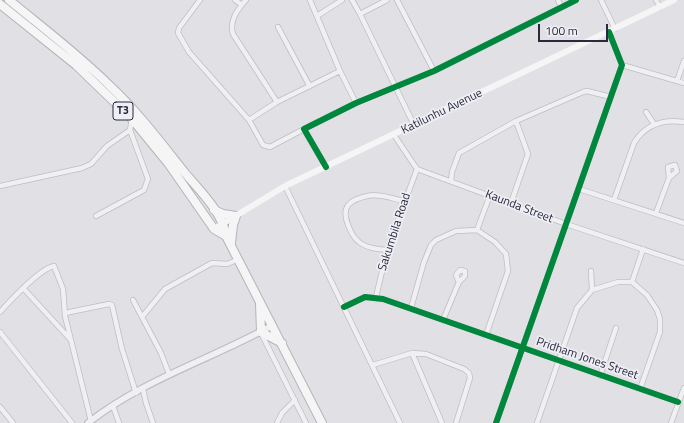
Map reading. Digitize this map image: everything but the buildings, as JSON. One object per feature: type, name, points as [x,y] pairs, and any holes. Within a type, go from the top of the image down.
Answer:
[{"type":"highway","name":"T3","points":[[9,0],[64,44],[111,87],[135,112],[213,209],[223,223],[226,236],[231,243],[315,412],[322,423]]},
{"type":"highway","name":"T3","points":[[0,4],[76,65],[132,119],[168,163],[214,229],[226,236]]},
{"type":"highway","points":[[213,209],[223,214],[236,216],[233,225],[231,243]]},
{"type":"highway","points":[[260,300],[261,332],[282,343]]},
{"type":"highway","name":"T3","points":[[315,412],[318,423]]},
{"type":"main road","name":"Katilunhu Avenue","points":[[214,229],[285,186],[414,126],[674,0]]},
{"type":"street","points":[[200,0],[179,28],[178,33],[189,52],[249,120],[263,145],[266,147],[356,103],[434,71],[576,0]]},
{"type":"street","points":[[234,0],[242,5]]},
{"type":"street","points":[[246,0],[233,18],[231,27],[233,34],[277,102]]},
{"type":"street","points":[[310,0],[340,71],[356,103]]},
{"type":"street","points":[[317,16],[342,0]]},
{"type":"street","points":[[352,0],[414,126]]},
{"type":"street","points":[[360,14],[387,0]]},
{"type":"street","points":[[397,0],[434,71]]},
{"type":"street","points":[[558,0],[561,7]]},
{"type":"street","points":[[496,423],[521,348],[622,65],[601,0]]},
{"type":"street","points":[[656,0],[660,7]]},
{"type":"street","points":[[278,28],[309,85]]},
{"type":"street","points":[[677,81],[684,61]]},
{"type":"street","points":[[622,65],[684,83]]},
{"type":"street","points":[[249,120],[277,102],[340,71]]},
{"type":"street","points":[[451,181],[454,162],[459,153],[516,121],[583,92],[588,91],[611,97]]},
{"type":"street","points":[[646,112],[654,124]]},
{"type":"street","points":[[96,216],[144,190],[148,184],[148,179],[130,130],[132,119]]},
{"type":"street","points":[[511,203],[528,154],[516,121]]},
{"type":"street","points":[[614,200],[634,143],[644,130],[654,124],[665,122],[684,122]]},
{"type":"street","points":[[304,129],[326,167]]},
{"type":"street","points":[[0,186],[82,168],[91,164],[107,146],[130,130]]},
{"type":"street","points":[[394,135],[417,168]]},
{"type":"street","name":"Kaunda Street","points":[[417,168],[566,224],[684,264]]},
{"type":"street","name":"Sakumbila Road","points":[[376,297],[387,250],[417,168]]},
{"type":"street","points":[[656,213],[669,178]]},
{"type":"street","points":[[285,186],[400,423]]},
{"type":"street","points":[[579,189],[684,223]]},
{"type":"street","points":[[387,250],[368,247],[357,241],[349,229],[344,217],[346,208],[350,202],[368,195],[384,196],[404,202]]},
{"type":"street","points":[[477,230],[490,196]]},
{"type":"street","points":[[411,308],[424,262],[431,245],[436,240],[456,231],[477,230],[495,242],[506,254],[508,271],[486,335]]},
{"type":"street","points":[[632,282],[643,249]]},
{"type":"street","points":[[142,317],[165,289],[212,262],[227,264],[239,259]]},
{"type":"street","points":[[0,312],[24,289],[50,267],[54,266],[63,289],[65,313],[90,422],[113,406],[169,374],[261,332],[273,325]]},
{"type":"street","points":[[591,271],[592,290]]},
{"type":"street","points":[[443,320],[459,282]]},
{"type":"street","points":[[537,423],[577,308],[592,290],[618,282],[632,282],[647,295],[657,310],[660,319],[660,332],[640,389]]},
{"type":"street","points":[[24,289],[72,341]]},
{"type":"street","points":[[344,308],[365,297],[376,297]]},
{"type":"street","name":"Pridham Jones Street","points":[[376,297],[678,402]]},
{"type":"street","points":[[133,300],[161,353],[169,374]]},
{"type":"street","points":[[65,313],[112,305],[122,349],[136,393]]},
{"type":"street","points":[[600,376],[616,328]]},
{"type":"street","points":[[0,332],[72,423]]},
{"type":"street","points":[[261,332],[306,423]]},
{"type":"street","points":[[372,365],[412,353],[426,354],[464,369],[469,373],[470,378],[456,423]]},
{"type":"street","points":[[412,353],[442,423]]},
{"type":"street","points":[[671,423],[684,388]]},
{"type":"street","points":[[143,389],[153,423]]},
{"type":"street","points":[[277,423],[282,413],[294,400]]},
{"type":"street","points":[[113,406],[119,423]]},
{"type":"street","points":[[0,407],[13,423]]},
{"type":"cycle path","points":[[326,167],[304,129],[356,103],[434,71],[576,0]]},
{"type":"cycle path","points":[[496,423],[622,65],[609,32]]},
{"type":"cycle path","points":[[344,307],[365,297],[383,299],[678,402]]}]
